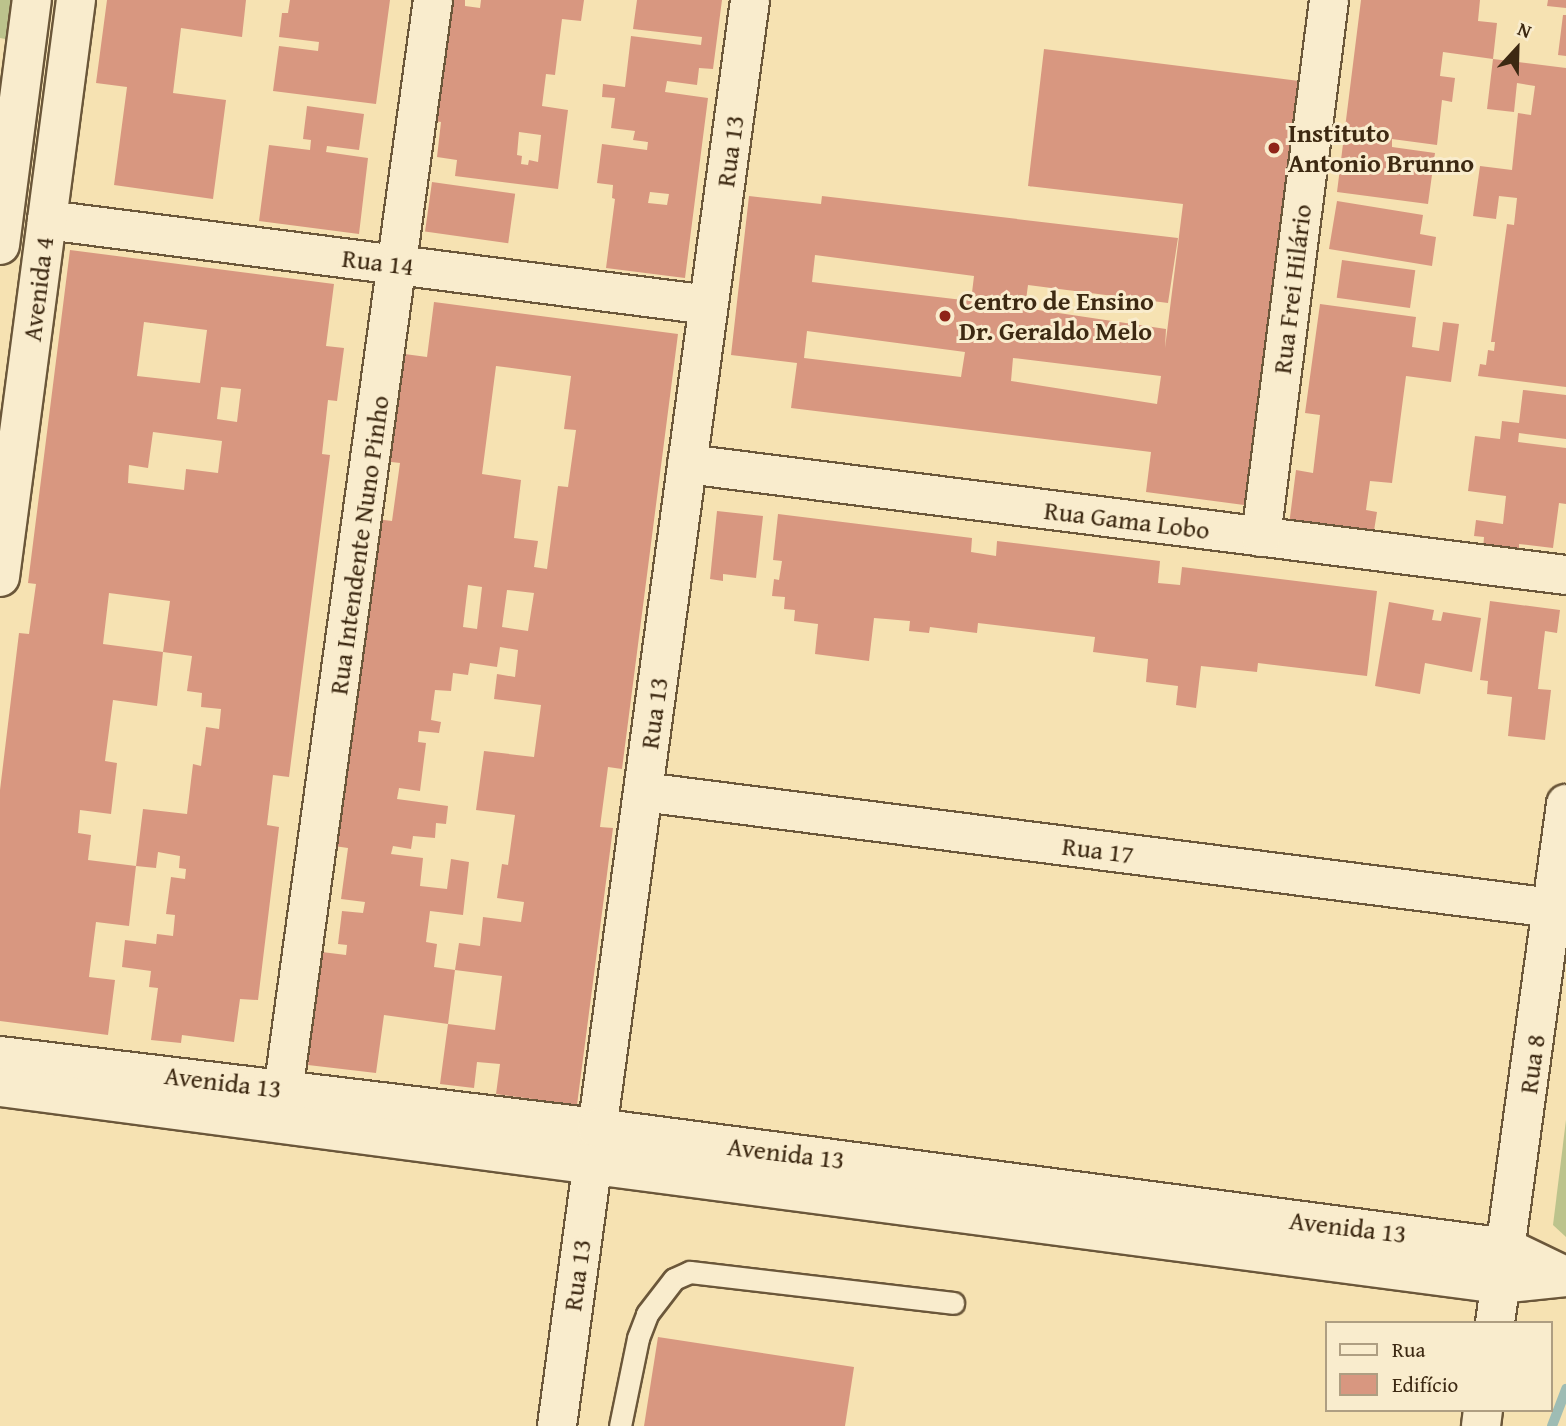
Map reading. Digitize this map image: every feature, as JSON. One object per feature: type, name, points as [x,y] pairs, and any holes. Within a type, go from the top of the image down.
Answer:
[{"type":"street","name":"Avenida 4","points":[[0,245],[14,138],[12,50],[32,0]]},
{"type":"street","name":"Avenida 4","points":[[1,569],[76,0]]},
{"type":"street","name":"Rua Intendente Nuno Pinho","points":[[281,1105],[433,0]]},
{"type":"street","name":"Rua 13","points":[[557,1426],[750,0]]},
{"type":"street","name":"Rua Frei Hilário","points":[[1261,537],[1329,0]]},
{"type":"street","points":[[14,138],[57,144]]},
{"type":"street","name":"Rua 14","points":[[47,220],[709,305]]},
{"type":"street","name":"Rua Gama Lobo","points":[[687,464],[1566,575]]},
{"type":"street","name":"Rua 17","points":[[643,792],[1552,908]]},
{"type":"street","name":"Rua 8","points":[[1495,1321],[1566,804]]},
{"type":"street","name":"Avenida 13","points":[[0,1056],[281,1105],[592,1166],[1504,1266]]},
{"type":"street","name":"Avenida 13","points":[[0,1087],[597,1129],[1565,1277]]},
{"type":"lane","points":[[620,1426],[638,1339],[647,1314],[674,1279],[690,1272],[953,1303]]},
{"type":"green space","points":[[0,0],[16,0],[11,40],[0,38]]},
{"type":"green space","points":[[1566,1120],[1566,1237],[1553,1225]]},
{"type":"building","points":[[107,0],[246,0],[242,37],[181,28],[173,93],[226,100],[213,199],[114,185],[127,87],[96,83]]},
{"type":"building","points":[[290,0],[390,0],[376,104],[273,91],[279,46],[318,51],[319,42],[279,37],[282,13],[288,13]]},
{"type":"building","points":[[435,0],[465,0],[465,6],[480,8],[481,0],[584,0],[581,21],[562,19],[555,75],[546,74],[542,106],[568,110],[558,189],[455,176],[457,160],[437,157],[441,122],[427,120]],"holes":[[[519,132],[541,135],[538,162],[529,160],[528,165],[521,164],[522,156],[517,155]]]},
{"type":"building","points":[[637,0],[722,0],[713,69],[699,68],[697,85],[667,81],[665,92],[708,98],[685,278],[606,268],[615,199],[612,198],[613,185],[597,183],[602,144],[647,150],[648,142],[633,140],[635,131],[611,128],[615,98],[602,97],[603,84],[625,87],[631,36],[701,45],[702,37],[633,29]],"holes":[[[650,192],[669,194],[667,205],[648,203]]]},
{"type":"building","points":[[1361,0],[1480,0],[1478,21],[1497,23],[1493,59],[1443,52],[1440,76],[1455,78],[1452,102],[1442,100],[1437,145],[1392,139],[1392,147],[1435,153],[1428,204],[1337,192]]},
{"type":"building","points":[[1548,0],[1566,0],[1566,8],[1547,6]]},
{"type":"building","points":[[1563,15],[1566,15],[1566,56],[1558,55]]},
{"type":"building","points":[[1044,49],[1299,81],[1244,505],[1146,492],[1151,452],[791,408],[797,363],[731,355],[749,196],[821,204],[822,196],[1178,238],[1168,303],[1028,285],[1025,308],[1166,329],[1165,348],[1183,204],[1028,186]],"holes":[[[815,255],[974,276],[971,301],[812,282]],[[807,331],[965,352],[961,377],[804,358]],[[1013,358],[1161,376],[1157,404],[1011,381]]]},
{"type":"building","points":[[1493,59],[1566,68],[1566,387],[1478,376],[1480,364],[1486,365],[1488,350],[1494,351],[1495,342],[1491,342],[1507,224],[1514,225],[1517,198],[1499,196],[1496,219],[1473,216],[1480,166],[1512,170],[1518,113],[1531,115],[1535,86],[1517,83],[1514,112],[1487,109]]},
{"type":"building","points":[[307,106],[364,114],[359,150],[327,146],[326,152],[368,158],[359,234],[259,221],[269,145],[310,150],[311,140],[303,139]]},
{"type":"building","points":[[432,182],[515,194],[508,243],[425,232]]},
{"type":"building","points":[[1337,201],[1423,215],[1420,234],[1436,237],[1432,266],[1329,249]]},
{"type":"building","points":[[70,250],[334,284],[326,346],[344,348],[337,401],[328,400],[322,454],[330,455],[289,777],[273,775],[267,825],[279,827],[258,1000],[240,999],[234,1042],[182,1035],[181,1043],[151,1040],[158,988],[149,987],[151,971],[122,967],[125,940],[156,944],[157,934],[173,936],[175,915],[166,914],[171,877],[185,879],[186,869],[179,868],[180,856],[158,852],[156,868],[136,866],[129,926],[96,922],[89,977],[115,980],[108,1035],[0,1021],[0,790],[19,633],[29,634],[36,584],[28,583]],"holes":[[[144,322],[207,330],[200,383],[137,376]],[[221,387],[241,389],[237,422],[217,419]],[[153,432],[222,441],[218,473],[186,469],[184,490],[128,483],[129,465],[148,468]],[[109,593],[170,601],[163,652],[103,644]],[[163,652],[192,656],[187,691],[202,693],[201,707],[221,709],[219,729],[206,727],[201,766],[193,764],[187,814],[143,809],[136,866],[88,860],[91,835],[78,833],[80,810],[111,814],[117,763],[105,761],[113,700],[157,706]]]},
{"type":"building","points":[[1342,260],[1415,270],[1410,308],[1337,298]]},
{"type":"building","points":[[434,302],[678,334],[622,769],[608,767],[600,827],[613,828],[577,1105],[496,1094],[500,1064],[477,1062],[474,1088],[440,1084],[448,1024],[384,1015],[376,1073],[308,1065],[322,952],[346,955],[347,945],[338,944],[342,911],[363,913],[365,902],[341,899],[348,848],[334,846],[376,519],[392,521],[400,463],[383,461],[397,353],[427,357]],"holes":[[[496,366],[571,376],[564,429],[576,430],[568,487],[558,486],[547,569],[534,567],[538,541],[514,538],[521,480],[482,474]],[[468,585],[482,587],[477,629],[463,627]],[[507,590],[534,593],[528,631],[502,627]],[[500,647],[518,650],[515,677],[497,674],[494,699],[541,705],[534,757],[484,751],[476,810],[515,815],[508,865],[502,864],[497,898],[524,902],[521,922],[483,917],[480,946],[459,943],[455,970],[434,967],[437,944],[426,942],[430,911],[463,915],[469,862],[451,859],[447,889],[420,886],[423,858],[391,854],[393,846],[411,849],[413,836],[435,838],[436,823],[446,824],[448,806],[397,799],[399,788],[420,791],[426,743],[418,742],[419,731],[439,733],[441,722],[431,720],[435,690],[451,691],[453,673],[468,675],[470,663],[497,667]],[[455,970],[502,976],[495,1030],[448,1024]]]},
{"type":"building","points":[[1320,304],[1416,317],[1412,347],[1439,351],[1443,322],[1459,324],[1451,382],[1406,376],[1392,483],[1370,481],[1366,510],[1377,512],[1373,537],[1289,525],[1296,470],[1313,473],[1320,415],[1305,413]]},
{"type":"building","points":[[1523,390],[1566,395],[1566,439],[1519,433],[1518,442],[1566,448],[1566,504],[1559,503],[1553,548],[1519,544],[1519,554],[1483,550],[1484,537],[1474,536],[1476,520],[1503,524],[1506,496],[1468,491],[1475,436],[1500,439],[1502,421],[1519,423]]},
{"type":"building","points":[[717,511],[763,516],[756,578],[723,574],[723,581],[710,579]]},
{"type":"building","points":[[778,514],[972,538],[971,552],[996,556],[997,541],[1160,561],[1158,583],[1180,585],[1182,567],[1377,591],[1367,676],[1258,663],[1257,672],[1201,666],[1196,708],[1176,705],[1178,686],[1146,682],[1148,659],[1093,652],[1095,637],[978,623],[977,633],[930,627],[929,633],[909,631],[910,621],[874,618],[869,661],[815,654],[818,624],[794,621],[795,610],[784,609],[785,597],[772,596],[774,579],[779,580],[782,561],[773,560]]},
{"type":"building","points":[[1490,601],[1560,610],[1557,633],[1545,631],[1538,689],[1551,690],[1545,740],[1508,736],[1512,697],[1487,694],[1488,681],[1480,680]]},
{"type":"building","points":[[1389,602],[1434,610],[1432,620],[1441,621],[1443,612],[1481,618],[1472,672],[1425,663],[1420,694],[1375,686]]},
{"type":"building","points":[[658,1337],[854,1367],[845,1426],[644,1426]]},
{"type":"waterway","points":[[1552,1426],[1566,1389]]},
{"type":"place","name":"Instituto Antonio Brunno","points":[[1274,148]]},
{"type":"place","name":"Centro de Ensino Dr. Geraldo Melo","points":[[945,316]]}]
